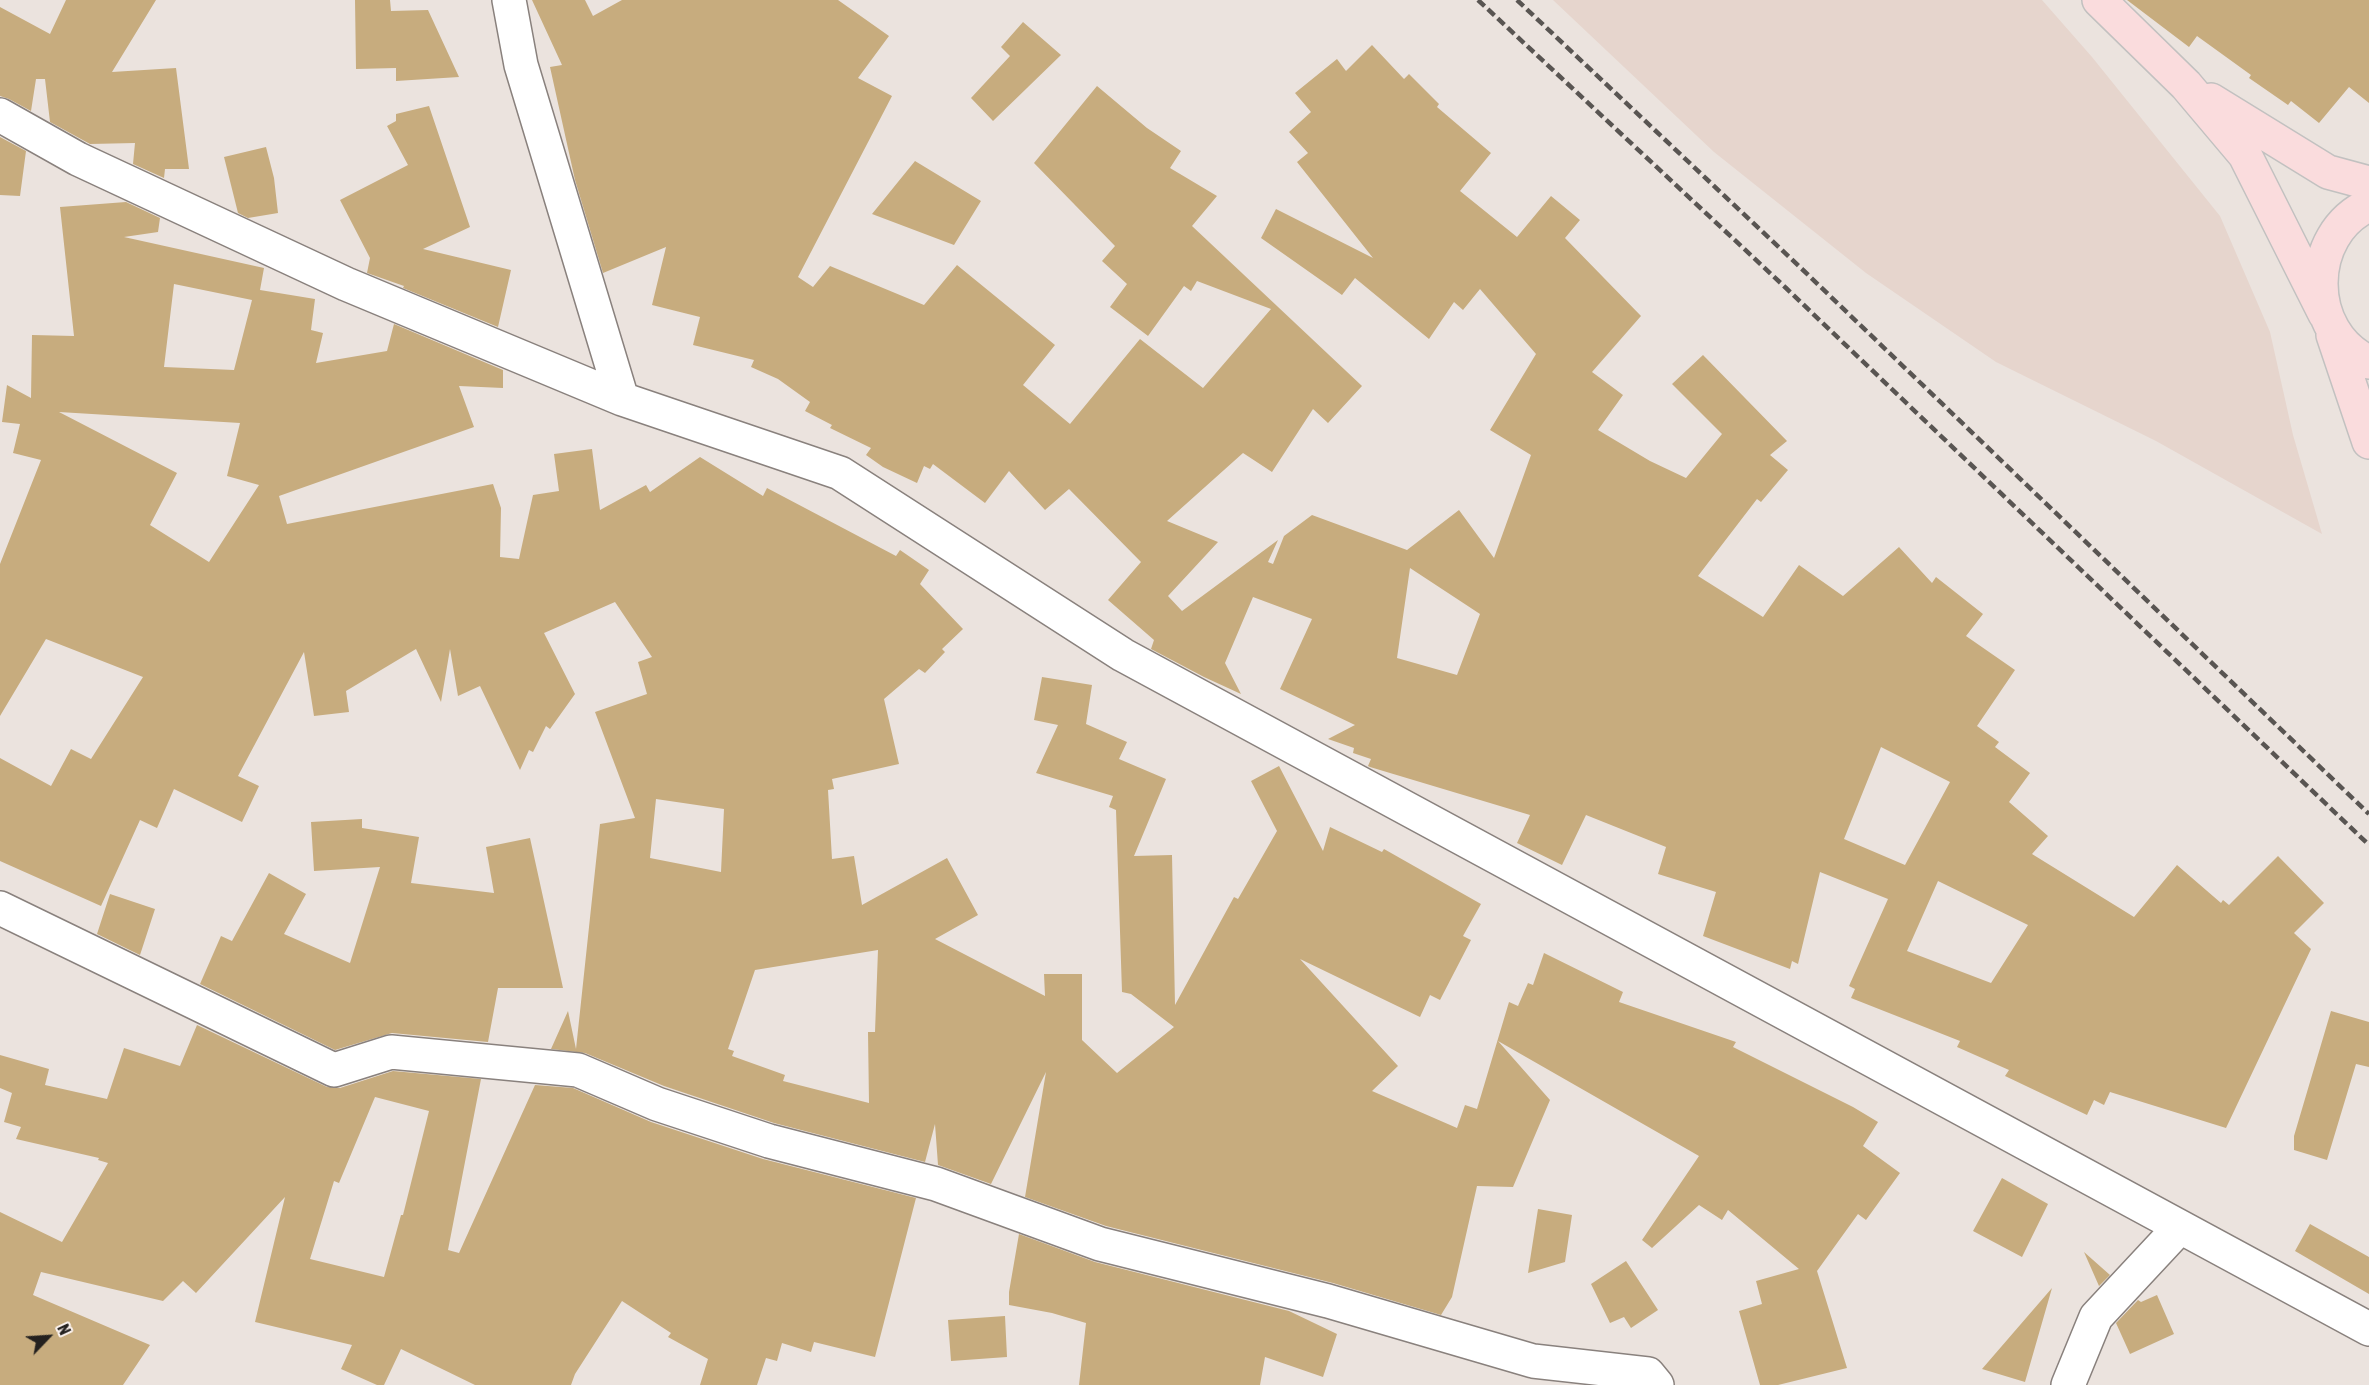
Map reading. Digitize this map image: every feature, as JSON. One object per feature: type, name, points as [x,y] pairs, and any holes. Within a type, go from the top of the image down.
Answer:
[{"type":"main road","points":[[2099,0],[2186,85],[2245,155],[2327,319],[2360,358],[2369,362]]},
{"type":"main road","points":[[2186,85],[2328,172],[2369,183]]},
{"type":"main road","points":[[2369,205],[2359,210],[2338,229],[2324,256],[2320,285],[2327,319],[2369,442]]},
{"type":"street","points":[[509,0],[521,65],[622,399]]},
{"type":"street","points":[[0,115],[78,159],[346,284],[622,399],[840,473],[1123,655],[2369,1329]]},
{"type":"street","points":[[0,908],[334,1070],[391,1052],[578,1070],[657,1104],[769,1141],[936,1184],[1100,1244],[1328,1301],[1533,1361],[1648,1374],[1657,1385]]},
{"type":"street","points":[[2068,1385],[2096,1317],[2179,1228]]},
{"type":"shaded area","points":[[1553,0],[2042,0],[2092,57],[2220,216],[2270,332],[2293,435],[2322,534],[2156,441],[1996,362],[1866,273],[1714,152]]},
{"type":"building","points":[[66,0],[156,0],[112,72],[176,68],[189,169],[165,169],[164,178],[133,164],[135,143],[90,144],[50,122],[45,79],[36,79],[31,111],[0,96],[0,7],[50,34]]},
{"type":"building","points":[[355,0],[390,0],[391,11],[428,10],[459,77],[396,81],[396,68],[356,69]]},
{"type":"building","points":[[532,0],[585,0],[593,16],[622,0],[838,0],[889,36],[858,78],[892,96],[798,277],[813,287],[830,266],[924,305],[957,265],[1055,345],[1023,385],[1070,424],[1140,339],[1203,388],[1271,309],[1197,281],[1191,291],[1184,286],[1148,336],[1110,307],[1127,284],[1102,261],[1115,246],[1034,163],[1097,86],[1147,128],[1181,151],[1170,168],[1217,196],[1192,226],[1362,386],[1328,423],[1313,409],[1272,472],[1243,453],[1167,521],[1218,542],[1168,596],[1182,611],[1278,540],[1268,562],[1273,564],[1284,536],[1312,515],[1407,550],[1459,510],[1494,558],[1531,455],[1490,430],[1536,354],[1480,289],[1463,310],[1454,302],[1429,339],[1355,278],[1342,295],[1261,238],[1276,209],[1373,258],[1297,162],[1308,153],[1289,132],[1311,112],[1295,93],[1337,59],[1346,71],[1372,45],[1404,79],[1409,74],[1439,104],[1437,107],[1491,153],[1460,191],[1517,237],[1551,196],[1580,220],[1565,238],[1641,316],[1592,372],[1623,395],[1598,430],[1650,461],[1686,478],[1722,434],[1672,384],[1703,355],[1787,441],[1770,455],[1788,470],[1761,502],[1757,499],[1698,576],[1763,617],[1799,565],[1843,596],[1899,547],[1932,583],[1936,577],[1983,614],[1966,636],[2015,670],[1977,726],[1999,742],[1995,747],[2030,773],[2009,802],[2048,836],[2032,854],[2134,917],[2177,865],[2221,903],[2223,900],[2229,905],[2278,856],[2324,903],[2294,933],[2311,949],[2226,1128],[2110,1092],[2104,1105],[2094,1100],[2087,1115],[2005,1076],[2009,1070],[1957,1047],[1960,1041],[1851,998],[1855,989],[1849,986],[1888,899],[1820,872],[1798,964],[1792,961],[1790,969],[1703,936],[1716,892],[1658,874],[1666,847],[1586,815],[1562,865],[1517,843],[1530,815],[1368,766],[1371,759],[1353,753],[1354,748],[1328,739],[1355,725],[1280,689],[1312,619],[1253,597],[1225,663],[1241,694],[1151,649],[1154,640],[1108,600],[1141,562],[1069,489],[1045,510],[1009,471],[985,503],[933,464],[930,469],[924,466],[917,483],[883,467],[866,455],[871,448],[830,428],[832,425],[805,411],[810,402],[778,379],[751,367],[754,360],[693,345],[700,317],[652,305],[666,247],[603,273],[575,180],[550,67],[562,65]],"holes":[[[1410,568],[1480,614],[1457,675],[1397,658]],[[1881,747],[1950,782],[1905,865],[1844,839]],[[1938,881],[2028,925],[1991,983],[1907,951]]]},
{"type":"building","points":[[2127,0],[2369,0],[2369,103],[2349,87],[2319,123],[2291,101],[2288,105],[2249,78],[2251,75],[2197,36],[2189,47]]},
{"type":"building","points":[[1023,22],[1061,55],[993,121],[971,98],[1010,56],[1001,47]]},
{"type":"building","points":[[429,106],[470,227],[423,249],[511,270],[498,327],[403,288],[404,286],[367,273],[370,258],[340,200],[408,165],[387,126],[396,121],[396,114]]},
{"type":"building","points":[[0,137],[26,151],[20,196],[0,195]]},
{"type":"building","points":[[266,147],[274,178],[278,213],[248,218],[238,213],[224,157]]},
{"type":"building","points":[[915,161],[981,201],[954,245],[872,214]]},
{"type":"building","points":[[126,202],[160,218],[158,232],[124,237],[264,268],[260,290],[315,299],[311,330],[323,333],[316,363],[387,351],[394,324],[503,370],[503,388],[459,386],[474,427],[279,496],[287,524],[493,484],[501,508],[500,557],[519,559],[533,495],[559,491],[554,454],[592,449],[600,510],[646,485],[650,492],[700,457],[763,496],[767,488],[896,556],[900,550],[929,570],[920,584],[963,629],[942,649],[945,652],[925,673],[919,669],[884,699],[899,764],[832,779],[834,789],[828,790],[832,859],[854,856],[862,905],[947,858],[978,915],[935,939],[1045,996],[1044,974],[1082,974],[1082,1040],[1117,1073],[1174,1027],[1131,994],[1122,992],[1116,810],[1109,807],[1113,796],[1036,773],[1058,725],[1034,720],[1042,677],[1092,685],[1086,724],[1127,742],[1119,759],[1166,779],[1134,856],[1172,855],[1175,1005],[1234,897],[1238,899],[1277,831],[1251,781],[1279,766],[1323,851],[1330,827],[1382,852],[1384,849],[1481,904],[1463,936],[1471,940],[1440,1000],[1430,995],[1420,1017],[1300,959],[1398,1066],[1372,1091],[1457,1128],[1465,1105],[1477,1109],[1509,1002],[1518,1006],[1528,983],[1533,985],[1544,953],[1623,992],[1619,1002],[1736,1042],[1733,1047],[1853,1107],[1878,1122],[1863,1146],[1900,1173],[1866,1220],[1858,1214],[1817,1271],[1847,1368],[1778,1385],[1760,1385],[1739,1311],[1762,1304],[1756,1281],[1799,1269],[1728,1210],[1722,1220],[1699,1205],[1652,1248],[1642,1240],[1699,1156],[1498,1041],[1550,1100],[1513,1187],[1477,1186],[1452,1297],[1441,1315],[1333,1283],[1106,1226],[1025,1197],[1046,1072],[991,1184],[938,1165],[935,1124],[925,1162],[774,1123],[664,1086],[585,1053],[551,1049],[568,1011],[576,1049],[600,824],[635,818],[595,712],[647,694],[638,662],[652,657],[615,602],[544,633],[575,694],[550,729],[546,726],[533,752],[529,750],[520,770],[480,686],[458,696],[450,649],[441,702],[416,649],[346,691],[349,712],[314,716],[304,652],[238,776],[259,786],[242,822],[174,789],[157,828],[140,820],[101,906],[0,861],[0,758],[51,786],[71,749],[91,759],[143,677],[46,639],[0,716],[0,564],[41,460],[13,453],[20,424],[2,422],[7,385],[31,398],[32,335],[74,336],[60,207]],"holes":[[[174,284],[252,300],[234,370],[164,367]],[[59,412],[240,423],[227,476],[259,485],[209,562],[150,525],[177,473]],[[656,799],[724,809],[721,872],[650,858]],[[878,950],[875,1032],[868,1032],[869,1103],[783,1081],[785,1075],[732,1056],[734,1051],[728,1049],[755,970]]]},
{"type":"building","points":[[362,819],[362,828],[419,837],[411,883],[494,893],[486,847],[530,838],[563,988],[498,988],[488,1042],[392,1033],[335,1050],[200,984],[221,936],[232,941],[269,873],[306,894],[284,934],[350,963],[380,867],[314,871],[311,822]]},
{"type":"building","points":[[110,894],[155,909],[140,955],[97,934]]},
{"type":"building","points":[[2331,1011],[2369,1022],[2369,1067],[2356,1064],[2327,1160],[2294,1150],[2294,1136]]},
{"type":"building","points":[[197,1025],[327,1087],[340,1088],[393,1071],[481,1079],[448,1250],[459,1253],[535,1085],[573,1088],[651,1122],[763,1159],[916,1198],[875,1357],[814,1342],[811,1352],[782,1343],[777,1361],[766,1358],[757,1385],[700,1385],[708,1359],[668,1337],[671,1333],[622,1301],[575,1374],[571,1385],[475,1385],[401,1349],[384,1385],[377,1385],[341,1369],[352,1345],[255,1322],[285,1197],[196,1293],[183,1281],[163,1301],[41,1272],[33,1295],[150,1345],[123,1385],[0,1385],[0,1212],[62,1242],[108,1163],[98,1160],[99,1158],[16,1139],[21,1127],[4,1122],[12,1093],[0,1088],[0,1055],[49,1069],[45,1085],[107,1099],[124,1048],[180,1066]],"holes":[[[375,1097],[429,1111],[403,1215],[401,1215],[384,1277],[310,1259],[334,1181],[339,1183]]]},
{"type":"building","points":[[2002,1178],[2048,1204],[2022,1257],[1973,1231]]},
{"type":"building","points":[[1538,1209],[1572,1215],[1565,1262],[1528,1273]]},
{"type":"building","points":[[2310,1224],[2369,1257],[2369,1294],[2295,1251]]},
{"type":"building","points":[[1019,1234],[1095,1262],[1289,1311],[1337,1334],[1323,1377],[1265,1357],[1260,1385],[1079,1385],[1086,1323],[1052,1313],[1009,1305],[1009,1292]]},
{"type":"building","points":[[2084,1252],[2110,1275],[2099,1286]]},
{"type":"building","points":[[1626,1261],[1658,1310],[1631,1328],[1624,1317],[1610,1323],[1591,1284]]},
{"type":"building","points":[[2052,1288],[2025,1382],[1982,1369]]},
{"type":"building","points":[[2157,1295],[2174,1334],[2130,1354],[2116,1323],[2138,1300],[2141,1302]]},
{"type":"building","points":[[1005,1316],[1007,1357],[951,1361],[948,1320]]},
{"type":"railway","points":[[1478,0],[1786,288],[2369,845]]},
{"type":"railway","points":[[1517,0],[1803,270],[2369,814]]}]
